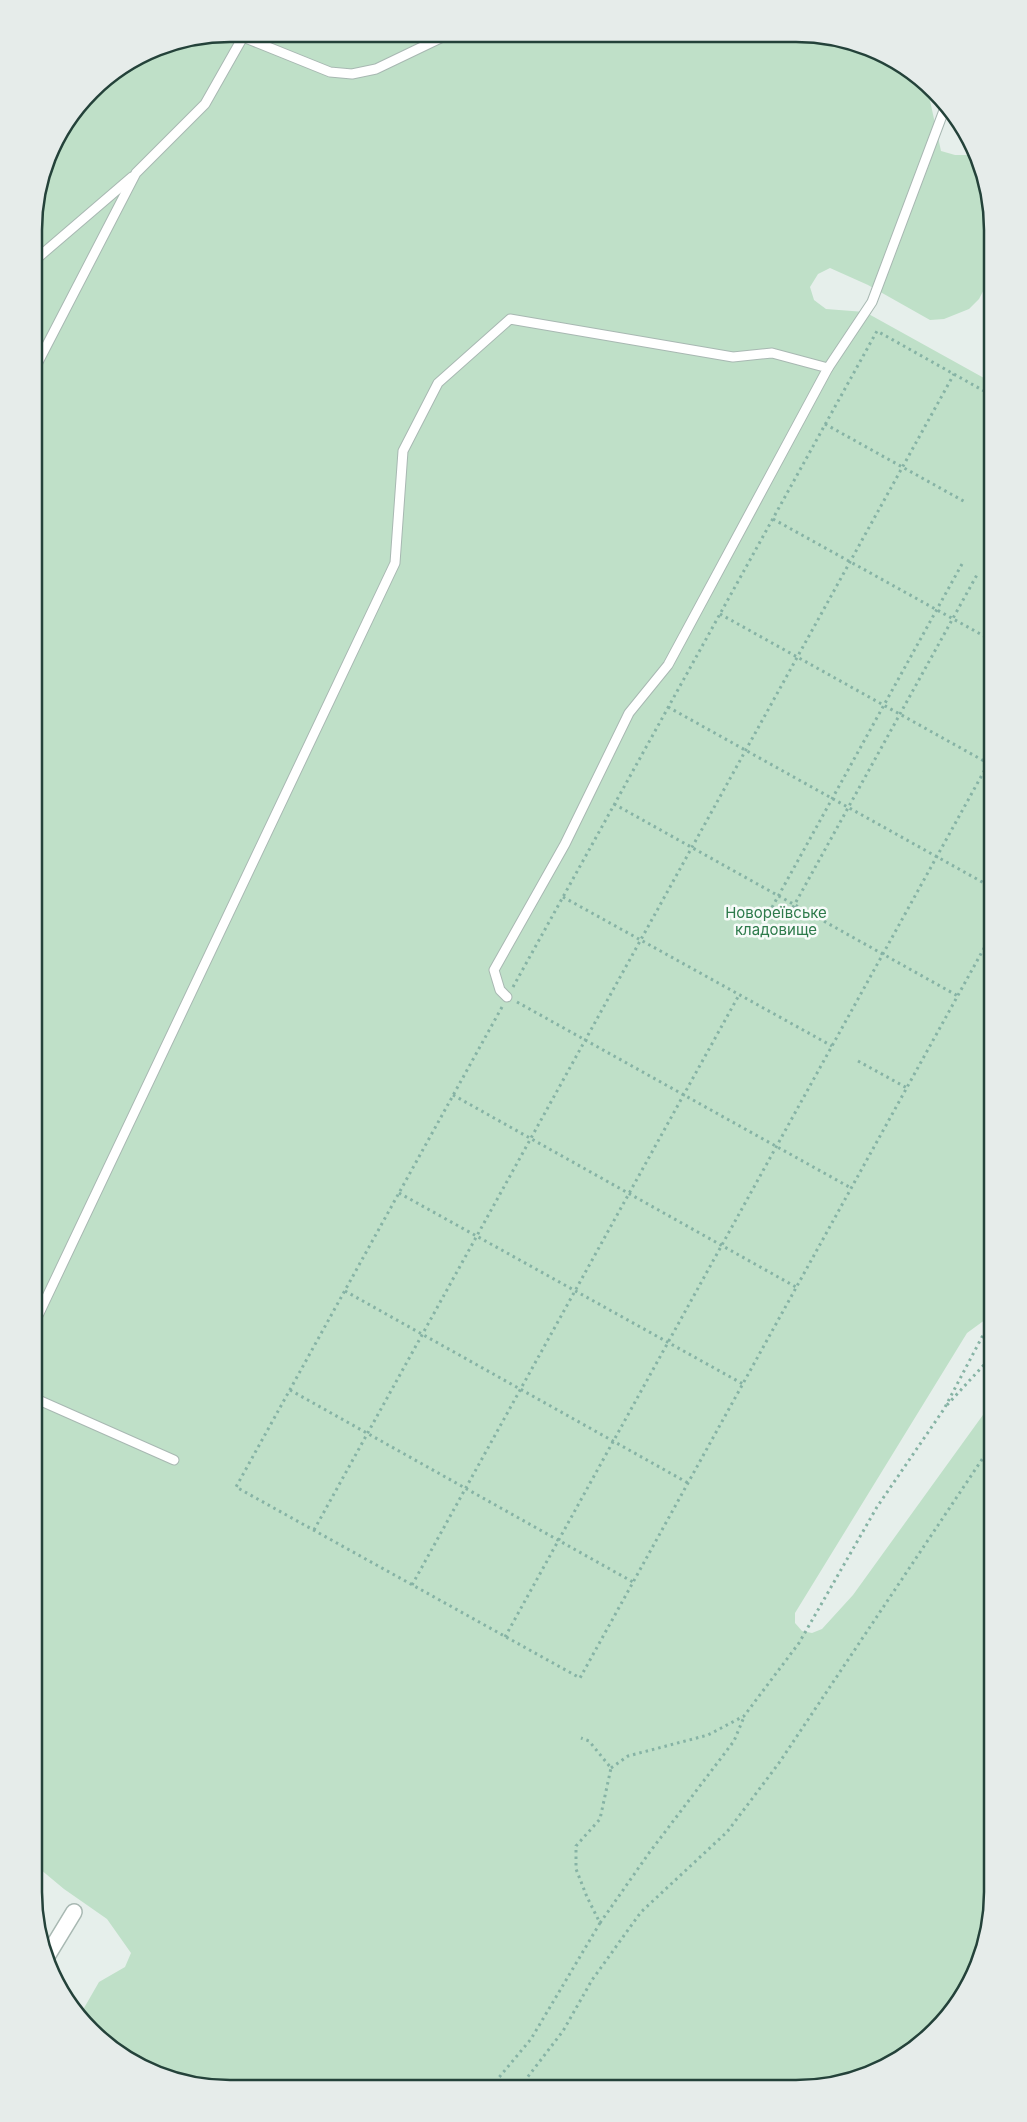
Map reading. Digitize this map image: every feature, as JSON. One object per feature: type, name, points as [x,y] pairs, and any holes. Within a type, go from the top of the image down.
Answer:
[{"type":"street","points":[[51,1949],[74,1912]]},
{"type":"lane","points":[[42,254],[136,173],[205,104],[240,43]]},
{"type":"lane","points":[[258,43],[330,72],[352,74],[376,69],[430,43]]},
{"type":"lane","points":[[508,997],[500,990],[494,970],[565,844],[629,713],[668,666],[828,368],[872,302],[943,113]]},
{"type":"lane","points":[[42,355],[136,173]]},
{"type":"lane","points":[[42,1307],[395,563],[403,451],[438,383],[510,319],[733,357],[772,353],[828,368]]},
{"type":"lane","points":[[42,1402],[174,1460]]},
{"type":"path","points":[[984,391],[876,331],[236,1487],[580,1678],[984,948]]},
{"type":"path","points":[[314,1530],[954,374]]},
{"type":"path","points":[[825,424],[967,503]]},
{"type":"path","points":[[772,519],[984,637]]},
{"type":"path","points":[[962,564],[770,911],[786,920],[978,573]]},
{"type":"path","points":[[720,614],[984,761]]},
{"type":"path","points":[[668,707],[984,883]]},
{"type":"path","points":[[505,1637],[984,773]]},
{"type":"path","points":[[614,804],[958,996]]},
{"type":"path","points":[[563,897],[832,1046]]},
{"type":"path","points":[[412,1585],[739,995]]},
{"type":"path","points":[[508,997],[851,1188]]},
{"type":"path","points":[[858,1061],[907,1088]]},
{"type":"path","points":[[453,1096],[796,1287]]},
{"type":"path","points":[[399,1193],[743,1384]]},
{"type":"path","points":[[344,1292],[688,1483]]},
{"type":"path","points":[[497,2080],[531,2039],[600,1923],[649,1853],[734,1741],[744,1716],[799,1643],[877,1507],[944,1409],[984,1335]]},
{"type":"path","points":[[944,1409],[984,1365]]},
{"type":"path","points":[[290,1390],[633,1582]]},
{"type":"path","points":[[526,2080],[563,2031],[592,1980],[642,1912],[726,1832],[779,1762],[984,1456]]},
{"type":"path","points":[[600,1923],[576,1869],[576,1846],[600,1819],[611,1768],[628,1756],[708,1735],[744,1716]]},
{"type":"path","points":[[581,1738],[589,1741],[611,1768]]},
{"type":"green space","name":"Новореївське кладовище","points":[[808,43],[833,46],[857,52],[901,74],[930,99],[941,151],[955,155],[968,155],[975,170],[983,206],[984,289],[979,299],[969,309],[944,319],[930,320],[868,285],[830,268],[818,274],[810,287],[814,300],[826,309],[865,312],[984,378],[984,1321],[967,1333],[795,1613],[795,1623],[802,1631],[812,1633],[822,1629],[853,1595],[984,1413],[984,1903],[981,1928],[975,1952],[965,1974],[946,2006],[911,2041],[879,2060],[857,2070],[833,2076],[796,2080],[231,2080],[194,2076],[170,2070],[148,2060],[116,2041],[84,2009],[99,1982],[125,1967],[131,1953],[107,1919],[64,1889],[42,1871],[42,231],[44,206],[52,170],[62,148],[81,116],[116,81],[148,62],[170,52],[206,44]]}]
